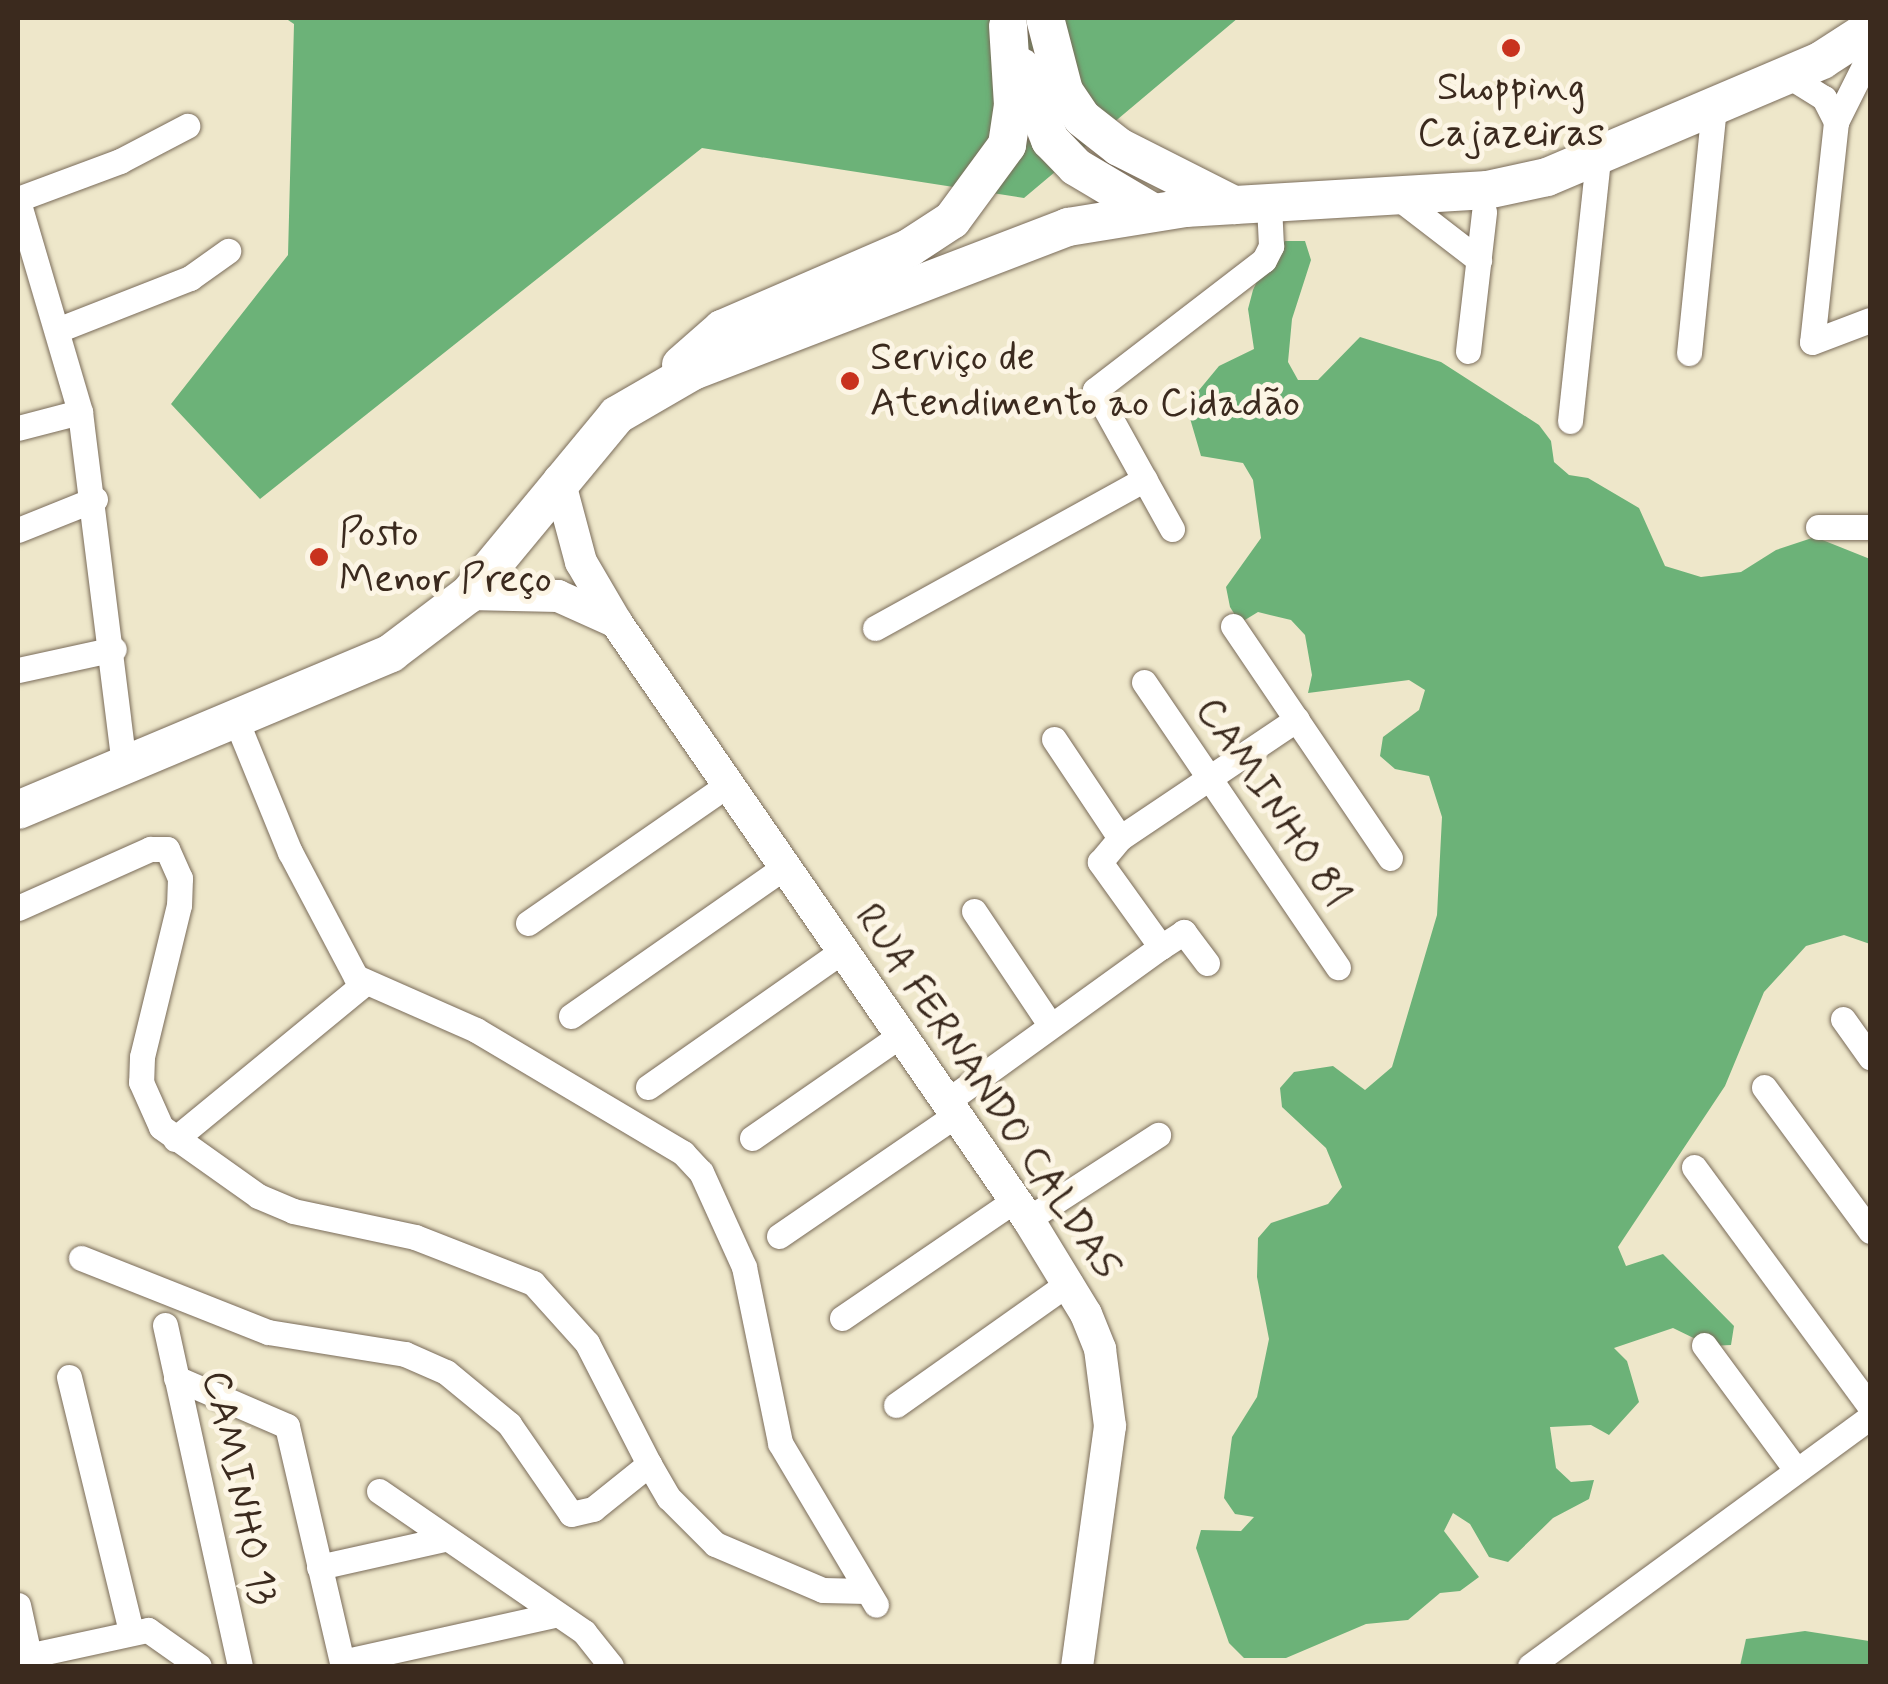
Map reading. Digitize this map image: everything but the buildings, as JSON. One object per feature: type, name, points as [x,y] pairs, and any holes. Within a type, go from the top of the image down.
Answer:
[{"type":"main road","points":[[1046,18],[1064,91],[1082,118],[1119,147],[1253,205]]},
{"type":"main road","points":[[1006,22],[1050,140],[1076,167],[1152,212]]},
{"type":"main road","points":[[18,810],[391,653],[469,594],[559,480],[617,415],[654,389],[722,330],[909,248],[952,220],[1007,145],[1013,105],[1006,22]]},
{"type":"main road","points":[[654,389],[1008,248],[1068,228],[1152,212],[1506,186],[1598,157],[1787,75],[1860,35]]},
{"type":"street","points":[[1860,35],[1836,122],[1812,342],[1870,320]]},
{"type":"street","points":[[1787,75],[1824,98],[1836,122]]},
{"type":"street","points":[[1689,353],[1714,107]]},
{"type":"street","points":[[124,766],[96,499],[80,412],[60,330],[18,200],[120,161],[188,126]]},
{"type":"street","points":[[1570,422],[1598,157]]},
{"type":"street","points":[[1396,196],[1479,260]]},
{"type":"street","points":[[1172,529],[1094,398],[1095,390],[1264,260],[1271,246],[1253,205]]},
{"type":"street","points":[[1468,352],[1484,212]]},
{"type":"street","points":[[60,330],[190,278],[228,251]]},
{"type":"street","points":[[18,428],[80,412]]},
{"type":"street","points":[[875,628],[1144,479]]},
{"type":"street","name":"RUA FERNANDO CALDAS","points":[[559,480],[581,562],[616,622],[1070,1282],[1100,1349],[1110,1426],[1077,1666]]},
{"type":"street","points":[[18,530],[96,499]]},
{"type":"street","points":[[1818,528],[1870,526]]},
{"type":"street","points":[[558,596],[581,562]]},
{"type":"street","points":[[469,594],[558,596],[616,622]]},
{"type":"street","points":[[1233,626],[1390,858]]},
{"type":"street","points":[[18,670],[114,649]]},
{"type":"street","name":"CAMINHO 81","points":[[1144,682],[1338,966]]},
{"type":"street","points":[[18,908],[150,849],[172,855],[179,906],[142,1082],[160,1127],[258,1196],[293,1211],[429,1242],[533,1283],[587,1343],[648,1464],[670,1498],[716,1544],[823,1590],[871,1598],[780,1443],[744,1267],[701,1172],[683,1154],[476,1030],[364,984],[290,852],[236,720]]},
{"type":"street","points":[[1160,947],[1100,862],[1120,838],[1296,720]]},
{"type":"street","points":[[1054,739],[1120,838]]},
{"type":"street","points":[[528,924],[727,785]]},
{"type":"street","points":[[571,1016],[782,868]]},
{"type":"street","points":[[974,912],[1051,1026]]},
{"type":"street","points":[[779,1236],[1160,947],[1184,932],[1206,963]]},
{"type":"street","points":[[648,1087],[842,951]]},
{"type":"street","points":[[175,1139],[364,984]]},
{"type":"street","points":[[1843,1019],[1870,1057]]},
{"type":"street","points":[[752,1138],[901,1035]]},
{"type":"street","points":[[1764,1087],[1870,1231]]},
{"type":"street","points":[[842,1318],[1022,1210],[1158,1135]]},
{"type":"street","points":[[1530,1666],[1796,1470],[1867,1424],[1694,1166]]},
{"type":"street","points":[[81,1258],[268,1332],[406,1354],[446,1372],[510,1424],[571,1514],[593,1509],[648,1464]]},
{"type":"street","points":[[896,1405],[1070,1282]]},
{"type":"street","name":"CAMINHO 13","points":[[164,1325],[240,1666]]},
{"type":"street","points":[[1704,1346],[1796,1470]]},
{"type":"street","points":[[69,1377],[132,1631]]},
{"type":"street","points":[[176,1378],[288,1426],[342,1662],[554,1616]]},
{"type":"street","points":[[379,1491],[554,1616],[584,1632],[611,1666]]},
{"type":"street","points":[[319,1566],[444,1539]]},
{"type":"street","points":[[18,1606],[23,1656],[132,1631],[165,1638],[199,1666]]},
{"type":"green space","points":[[285,18],[1238,18],[1024,198],[702,148],[260,499],[171,404],[288,255],[294,24]]},
{"type":"green space","points":[[1285,241],[1305,241],[1311,260],[1292,319],[1288,362],[1298,380],[1318,380],[1360,337],[1441,362],[1539,425],[1551,441],[1554,462],[1569,475],[1588,478],[1639,508],[1665,566],[1701,577],[1741,572],[1776,550],[1815,537],[1870,559],[1870,944],[1844,935],[1806,946],[1764,992],[1725,1086],[1618,1247],[1626,1266],[1663,1254],[1734,1326],[1731,1345],[1710,1346],[1673,1328],[1614,1348],[1627,1361],[1639,1402],[1609,1435],[1591,1425],[1550,1427],[1556,1468],[1571,1482],[1594,1480],[1589,1499],[1553,1518],[1508,1562],[1489,1557],[1470,1524],[1453,1513],[1444,1531],[1479,1577],[1460,1591],[1440,1593],[1408,1620],[1366,1624],[1286,1658],[1244,1658],[1229,1643],[1196,1548],[1201,1530],[1241,1531],[1254,1517],[1235,1514],[1224,1498],[1232,1437],[1257,1397],[1269,1339],[1257,1277],[1258,1238],[1271,1223],[1328,1204],[1342,1187],[1326,1148],[1282,1107],[1280,1088],[1294,1072],[1333,1066],[1365,1090],[1392,1067],[1437,915],[1442,817],[1429,776],[1395,769],[1380,756],[1383,737],[1419,710],[1425,690],[1409,680],[1308,693],[1312,675],[1305,635],[1291,620],[1258,612],[1240,623],[1230,607],[1226,587],[1261,538],[1253,480],[1243,463],[1201,456],[1189,415],[1195,395],[1219,366],[1254,349],[1248,309],[1253,290],[1270,253]]},
{"type":"green space","points":[[1805,1631],[1869,1641],[1870,1666],[1740,1666],[1746,1639]]},
{"type":"place","name":"Shopping Cajazeiras","points":[[1511,48]]},
{"type":"place","name":"Serviço de Atendimento ao Cidadão","points":[[850,381]]},
{"type":"place","name":"Posto Menor Preço","points":[[319,557]]}]
